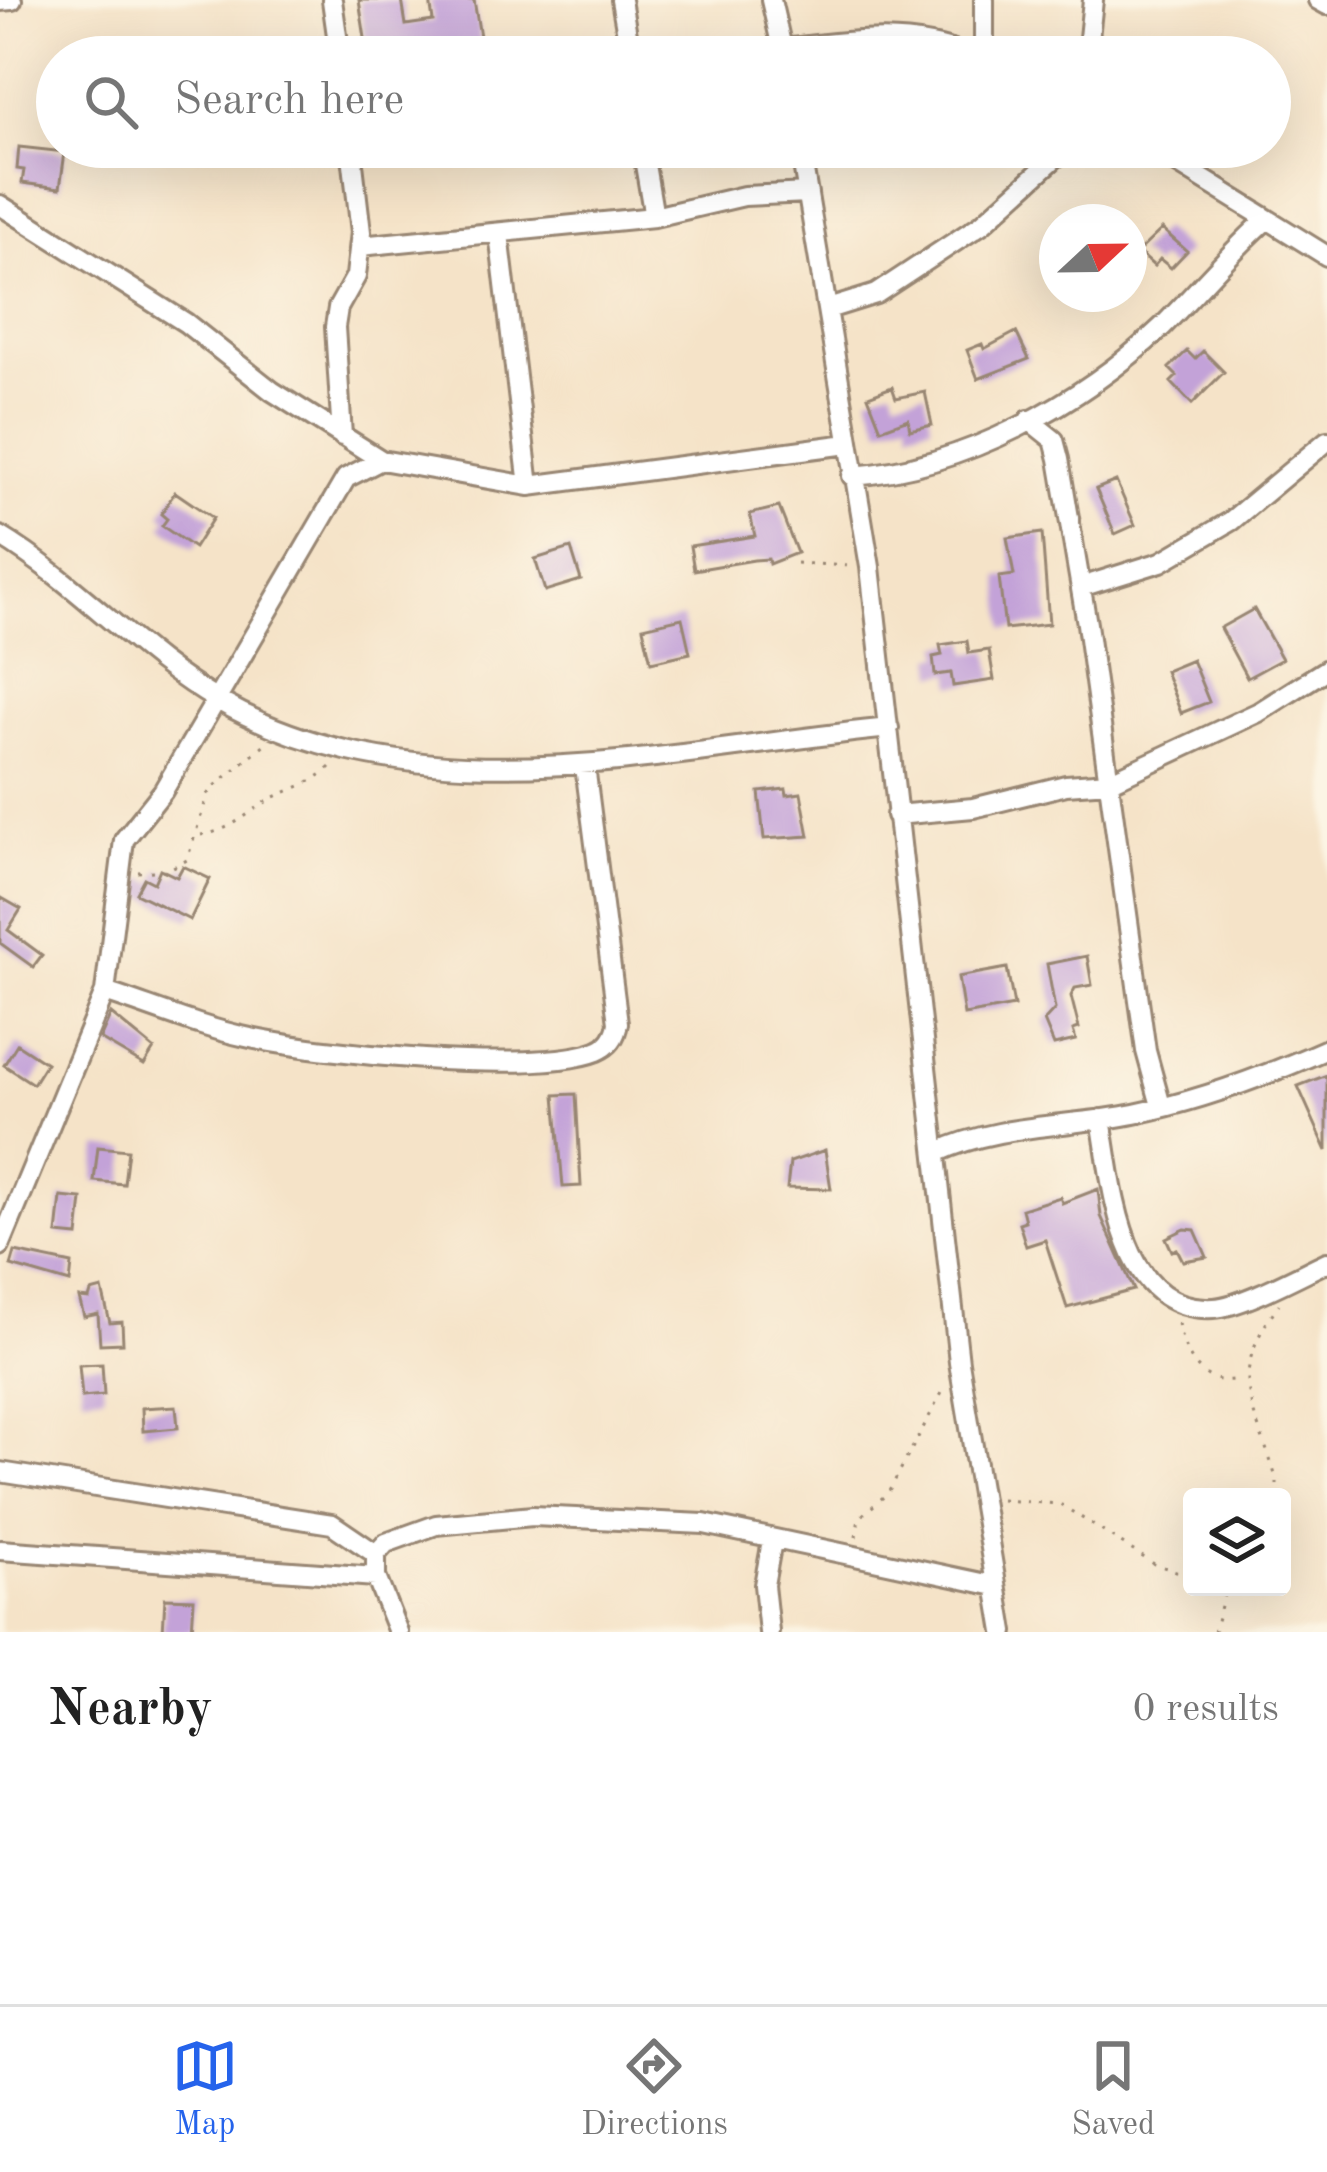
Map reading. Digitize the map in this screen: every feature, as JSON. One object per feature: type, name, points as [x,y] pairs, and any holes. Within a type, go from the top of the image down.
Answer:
[{"type":"street","points":[[0,2],[12,0]]},
{"type":"street","points":[[332,0],[337,36]]},
{"type":"street","points":[[621,0],[627,36]]},
{"type":"street","points":[[772,0],[780,36]]},
{"type":"street","points":[[984,0],[984,36]]},
{"type":"street","points":[[1089,36],[1093,0]]},
{"type":"street","points":[[1318,0],[1327,5]]},
{"type":"street","points":[[342,436],[335,327],[338,308],[356,276],[360,246],[353,168]]},
{"type":"street","points":[[645,168],[653,217]]},
{"type":"street","points":[[804,168],[870,567],[959,1362],[1004,1632]]},
{"type":"street","points":[[828,309],[876,294],[982,224],[1044,168]]},
{"type":"street","points":[[1184,168],[1327,256]]},
{"type":"street","points":[[360,246],[653,217],[743,196],[808,193]]},
{"type":"street","points":[[0,205],[186,323],[380,460],[529,486],[848,444]]},
{"type":"street","points":[[852,476],[903,472],[1029,420],[1081,391],[1160,328],[1266,220]]},
{"type":"street","points":[[500,234],[529,486]]},
{"type":"street","points":[[1029,420],[1054,440],[1081,586],[1146,1051],[1161,1106]]},
{"type":"street","points":[[1081,586],[1161,562],[1214,531],[1282,484],[1327,441]]},
{"type":"street","points":[[0,1246],[105,992],[124,840],[163,791],[346,478],[380,460]]},
{"type":"street","points":[[0,536],[216,699],[283,733],[348,752],[486,767],[585,766],[889,728]]},
{"type":"street","points":[[896,815],[973,808],[1066,785],[1109,782],[1259,712],[1327,670]]},
{"type":"street","points":[[105,992],[247,1038],[435,1058],[522,1061],[595,1052],[609,1044],[618,1023],[585,766]]},
{"type":"street","points":[[936,1154],[963,1141],[1161,1106],[1327,1049]]},
{"type":"street","points":[[1101,1119],[1133,1259],[1148,1284],[1176,1303],[1216,1308],[1327,1262]]},
{"type":"street","points":[[0,1472],[332,1524],[376,1554]]},
{"type":"street","points":[[376,1554],[404,1533],[532,1516],[704,1524],[996,1586]]},
{"type":"street","points":[[769,1632],[764,1585],[772,1541]]},
{"type":"street","points":[[0,1550],[376,1577]]},
{"type":"street","points":[[376,1554],[376,1577],[398,1632]]},
{"type":"path","points":[[796,563],[870,567]]},
{"type":"path","points":[[118,874],[178,866],[193,852],[212,786],[283,733]]},
{"type":"path","points":[[199,836],[246,821],[264,803],[317,778],[348,752]]},
{"type":"path","points":[[1277,1488],[1243,1377],[1262,1328],[1301,1274]]},
{"type":"path","points":[[1176,1303],[1187,1355],[1205,1377],[1226,1382],[1243,1377]]},
{"type":"path","points":[[851,1556],[859,1518],[888,1493],[959,1362]]},
{"type":"path","points":[[982,1501],[1060,1504],[1154,1564],[1183,1573]]},
{"type":"path","points":[[1214,1632],[1224,1596]]},
{"type":"building","points":[[359,0],[402,0],[406,25],[433,21],[430,0],[474,0],[480,36],[365,36]]},
{"type":"building","points":[[19,147],[36,149],[36,168],[63,168],[60,188],[22,183],[24,170],[17,169]]},
{"type":"building","points":[[1162,229],[1187,251],[1171,268],[1160,259],[1154,266],[1147,260],[1147,243]]},
{"type":"building","points":[[1016,332],[1029,359],[978,379],[967,350],[982,344],[984,349]]},
{"type":"building","points":[[1187,351],[1195,359],[1203,351],[1224,372],[1192,404],[1171,382],[1177,376],[1169,368]]},
{"type":"building","points":[[892,387],[896,398],[925,392],[932,425],[910,430],[908,419],[881,429],[868,396]]},
{"type":"building","points":[[1116,481],[1135,525],[1115,534],[1096,489]]},
{"type":"building","points":[[175,492],[213,518],[194,548],[162,526],[167,519],[161,514]]},
{"type":"building","points":[[779,507],[797,553],[769,564],[768,559],[754,560],[694,570],[690,546],[755,536],[750,514]]},
{"type":"building","points":[[1042,533],[1049,624],[1005,629],[999,577],[1014,575],[1007,538]]},
{"type":"building","points":[[571,548],[581,580],[545,591],[535,559]]},
{"type":"building","points":[[1254,609],[1282,659],[1247,678],[1220,628]]},
{"type":"building","points":[[682,618],[690,653],[651,662],[643,627]]},
{"type":"building","points":[[967,641],[969,653],[989,650],[994,680],[953,686],[951,673],[935,675],[933,657],[942,655],[940,645]]},
{"type":"building","points":[[1192,660],[1209,702],[1181,713],[1165,671]]},
{"type":"building","points":[[786,789],[787,795],[801,793],[809,836],[764,839],[759,792]]},
{"type":"building","points":[[183,866],[210,879],[190,920],[136,893],[144,878],[154,883],[160,869],[177,877]]},
{"type":"building","points":[[0,897],[21,909],[8,930],[42,955],[33,967],[0,943]]},
{"type":"building","points":[[1087,956],[1092,985],[1075,988],[1071,996],[1079,1028],[1073,1030],[1076,1040],[1054,1045],[1044,1021],[1055,1009],[1047,964]]},
{"type":"building","points":[[1007,968],[1014,1006],[964,1015],[958,977]]},
{"type":"building","points":[[111,1014],[154,1049],[144,1065],[100,1039]]},
{"type":"building","points":[[17,1044],[46,1063],[33,1084],[4,1065]]},
{"type":"building","points":[[1327,1075],[1327,1151],[1298,1086]]},
{"type":"building","points":[[576,1094],[581,1186],[563,1187],[555,1095]]},
{"type":"building","points":[[98,1147],[128,1150],[124,1184],[94,1181]]},
{"type":"building","points":[[825,1150],[831,1189],[787,1188],[790,1162]]},
{"type":"building","points":[[1098,1189],[1101,1216],[1134,1290],[1067,1308],[1045,1240],[1026,1246],[1019,1223],[1025,1221],[1022,1209],[1060,1197],[1062,1203]]},
{"type":"building","points":[[61,1197],[82,1199],[78,1236],[57,1234]]},
{"type":"building","points":[[1185,1229],[1195,1230],[1207,1257],[1183,1261],[1177,1249],[1172,1251],[1166,1238]]},
{"type":"building","points":[[15,1252],[72,1264],[70,1283],[11,1266]]},
{"type":"building","points":[[102,1289],[110,1323],[122,1322],[123,1343],[100,1344],[98,1314],[84,1317],[79,1298],[89,1299],[91,1292]]},
{"type":"building","points":[[102,1364],[104,1395],[82,1397],[79,1365]]},
{"type":"building","points":[[176,1406],[178,1428],[143,1431],[142,1408]]},
{"type":"building","points":[[165,1598],[194,1599],[192,1632],[163,1632]]}]
